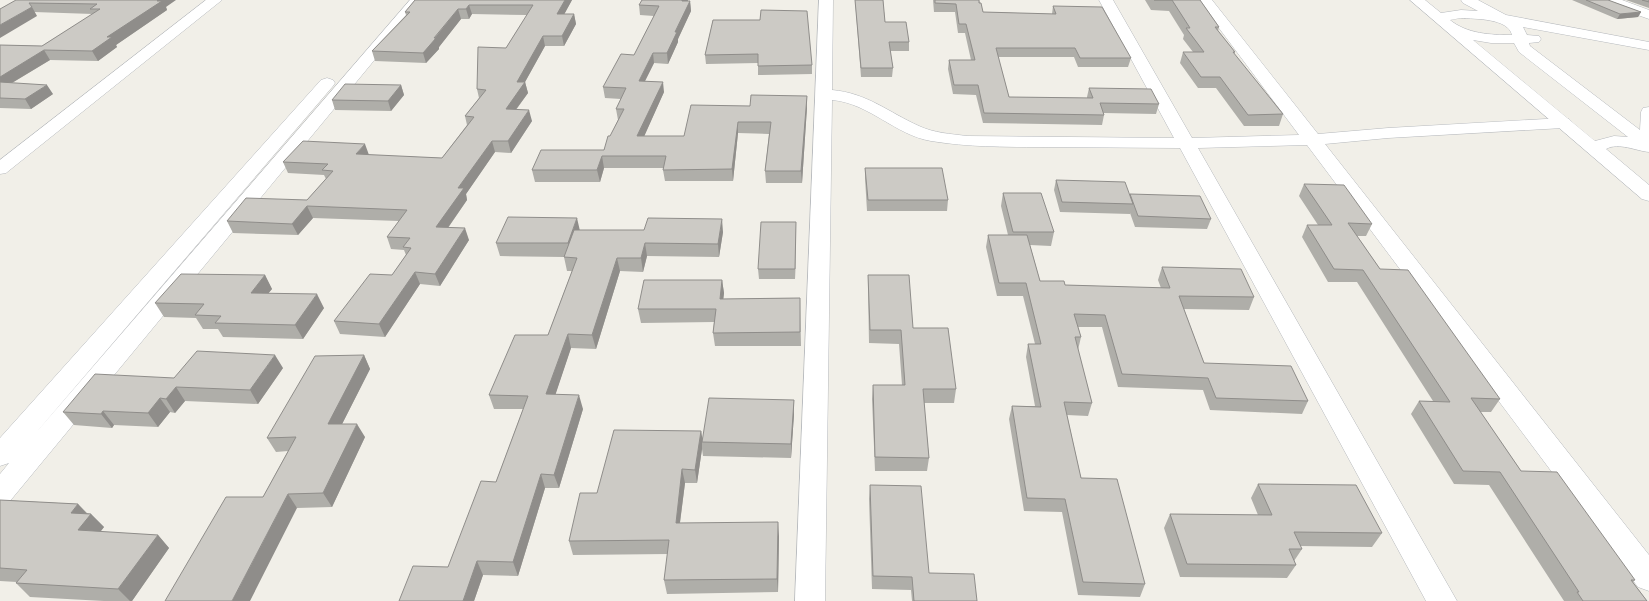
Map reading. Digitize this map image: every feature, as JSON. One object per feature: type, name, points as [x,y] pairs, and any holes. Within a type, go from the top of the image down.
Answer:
[{"type":"street","points":[[0,151],[197,0]]},
{"type":"street","points":[[0,169],[215,0]]},
{"type":"street","points":[[0,456],[401,0]]},
{"type":"street","points":[[0,493],[417,0]]},
{"type":"street","points":[[810,601],[826,0]]},
{"type":"street","points":[[1106,0],[1442,601]]},
{"type":"street","points":[[1205,0],[1649,578]]},
{"type":"street","points":[[1417,0],[1649,195]]},
{"type":"street","points":[[1468,0],[1503,7],[1625,42],[1649,46]]},
{"type":"street","points":[[1612,1],[1630,0]]},
{"type":"street","points":[[1612,1],[1649,15]]},
{"type":"street","points":[[1438,18],[1452,15],[1471,14],[1503,7]]},
{"type":"street","points":[[1503,7],[1520,32],[1519,38],[1521,44],[1530,54],[1649,146]]},
{"type":"street","points":[[1453,30],[1471,36],[1491,39],[1540,39],[1649,60]]},
{"type":"street","points":[[823,94],[854,99],[870,106],[913,130],[948,139],[967,141],[1186,143],[1312,140],[1388,133],[1563,123]]},
{"type":"street","points":[[1649,112],[1649,132]]},
{"type":"street","points":[[1598,152],[1597,148],[1610,142],[1626,142],[1649,146]]},
{"type":"building","points":[[16,0],[162,1],[107,37],[112,37],[92,51],[44,50],[0,77],[0,45],[42,46],[100,9],[90,9],[97,4],[29,3],[32,7],[0,25],[0,9]]},
{"type":"building","points":[[415,0],[565,0],[557,14],[574,14],[562,36],[543,36],[517,82],[525,82],[506,109],[529,110],[508,141],[492,141],[458,188],[464,188],[436,227],[465,228],[435,274],[415,272],[379,324],[334,321],[370,274],[392,275],[411,248],[403,247],[410,238],[387,237],[407,210],[307,206],[292,224],[227,221],[246,198],[307,200],[333,171],[322,170],[328,164],[283,162],[303,141],[365,144],[356,154],[442,158],[474,117],[465,116],[486,90],[477,89],[478,47],[506,48],[533,5],[469,5],[466,9],[458,9],[423,53],[372,51],[410,12],[405,12]]},
{"type":"building","points":[[642,0],[690,1],[667,53],[653,53],[639,81],[663,82],[637,136],[684,136],[691,105],[750,106],[751,95],[807,96],[801,171],[765,171],[771,122],[738,122],[732,169],[663,170],[666,156],[602,156],[597,170],[532,170],[541,150],[604,150],[608,136],[610,136],[624,109],[616,109],[626,88],[603,87],[621,54],[634,55],[659,6],[639,5]]},
{"type":"building","points":[[855,0],[883,0],[885,22],[906,22],[909,42],[889,42],[893,68],[861,68]]},
{"type":"building","points":[[935,0],[979,0],[983,12],[1056,14],[1053,6],[1102,7],[1131,58],[1080,58],[1075,48],[996,48],[1009,97],[1093,98],[1089,88],[1151,89],[1159,104],[1100,103],[1104,115],[984,113],[978,85],[954,85],[949,60],[975,60],[966,24],[959,24],[956,4],[935,3]]},
{"type":"building","points":[[1172,0],[1200,0],[1219,27],[1215,27],[1235,52],[1233,52],[1283,114],[1248,115],[1220,77],[1201,77],[1183,52],[1204,52],[1186,28],[1190,28]]},
{"type":"building","points":[[1586,0],[1608,0],[1641,12],[1620,14]]},
{"type":"building","points":[[761,10],[807,11],[812,65],[758,66],[758,54],[705,55],[713,20],[760,20]]},
{"type":"building","points":[[0,82],[47,85],[25,99],[0,98]]},
{"type":"building","points":[[345,84],[401,85],[388,101],[332,100]]},
{"type":"building","points":[[865,168],[942,168],[948,200],[868,200]]},
{"type":"building","points":[[1056,180],[1125,182],[1133,204],[1062,202]]},
{"type":"building","points":[[1304,184],[1344,185],[1372,224],[1348,223],[1380,269],[1408,270],[1500,399],[1471,398],[1521,471],[1557,472],[1635,580],[1631,580],[1647,601],[1583,601],[1577,592],[1579,592],[1500,472],[1463,471],[1419,401],[1450,402],[1363,270],[1334,269],[1307,225],[1332,225]]},
{"type":"building","points":[[1003,193],[1041,193],[1054,232],[1013,232]]},
{"type":"building","points":[[1130,194],[1200,196],[1211,219],[1138,216]]},
{"type":"building","points":[[508,217],[577,218],[568,243],[496,243]]},
{"type":"building","points":[[648,218],[722,219],[718,244],[645,243],[641,258],[617,258],[592,335],[568,334],[546,394],[579,395],[554,475],[541,474],[513,562],[477,561],[463,601],[399,601],[413,566],[448,567],[481,481],[496,482],[528,396],[489,395],[515,335],[548,335],[577,258],[564,257],[574,230],[644,230]]},
{"type":"building","points":[[761,222],[796,222],[795,269],[758,269]]},
{"type":"building","points":[[988,235],[1027,235],[1040,281],[1064,281],[1065,285],[1170,288],[1162,267],[1241,269],[1254,297],[1179,296],[1204,363],[1291,366],[1308,401],[1216,398],[1208,378],[1122,374],[1105,315],[1074,314],[1081,337],[1075,337],[1092,403],[1064,402],[1081,478],[1117,479],[1145,584],[1083,582],[1065,499],[1027,498],[1012,406],[1041,407],[1028,344],[1041,344],[1026,283],[999,283]]},
{"type":"building","points":[[181,274],[265,275],[251,293],[317,294],[295,325],[215,323],[221,316],[195,315],[204,304],[155,303]]},
{"type":"building","points":[[868,275],[909,275],[913,328],[948,328],[956,389],[923,389],[929,458],[875,457],[873,385],[905,385],[901,330],[870,330]]},
{"type":"building","points":[[644,280],[722,280],[720,299],[800,298],[800,332],[713,333],[716,309],[638,309]]},
{"type":"building","points":[[197,351],[275,355],[250,390],[176,387],[166,399],[160,398],[148,413],[103,411],[101,414],[63,412],[95,374],[174,378]]},
{"type":"building","points":[[364,355],[328,424],[357,424],[323,493],[288,494],[232,601],[165,601],[226,497],[263,497],[296,437],[267,438],[315,356]]},
{"type":"building","points":[[709,398],[794,400],[791,444],[702,442]]},
{"type":"building","points":[[614,430],[701,431],[695,470],[682,469],[676,523],[778,522],[777,579],[664,580],[669,540],[569,541],[580,493],[597,493]]},
{"type":"building","points":[[1258,484],[1356,485],[1382,533],[1294,532],[1302,549],[1289,549],[1296,565],[1187,564],[1170,514],[1272,515]]},
{"type":"building","points":[[870,485],[921,486],[929,573],[974,574],[977,601],[914,601],[912,577],[873,576]]},
{"type":"building","points":[[0,500],[78,504],[71,513],[91,514],[78,530],[158,535],[118,589],[16,583],[27,570],[0,568]]}]
